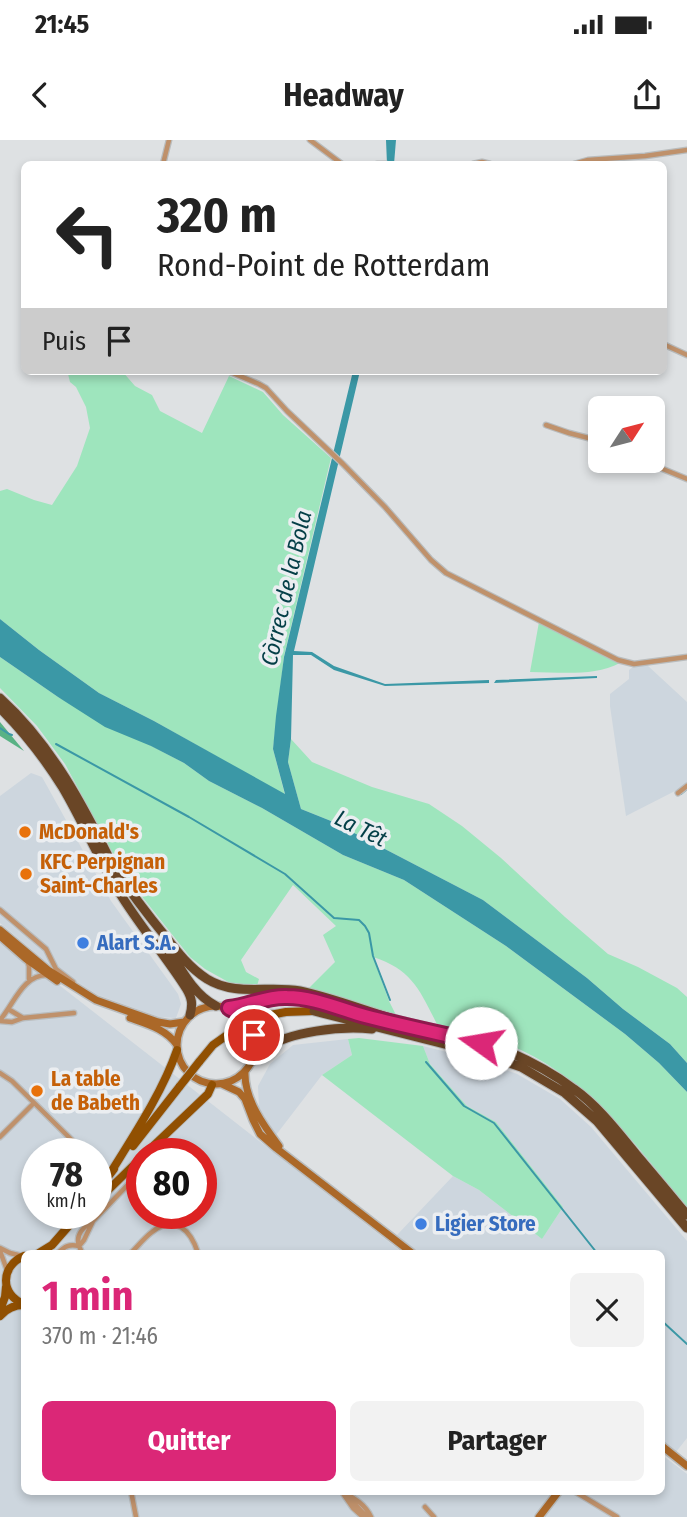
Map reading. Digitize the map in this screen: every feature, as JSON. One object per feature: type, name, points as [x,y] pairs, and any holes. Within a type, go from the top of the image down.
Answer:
[{"type":"highway","points":[[0,698],[32,730],[60,768],[129,895],[172,961],[192,999],[193,1006],[187,1018]]},
{"type":"highway","points":[[0,708],[24,734],[64,790],[120,895],[197,992],[216,1006]]},
{"type":"highway","points":[[112,865],[136,900],[183,958],[209,980],[243,990],[296,990],[320,996],[398,1020],[467,1037],[500,1048],[534,1064],[575,1090],[595,1108],[617,1130],[687,1215]]},
{"type":"highway","points":[[229,1008],[242,1007],[268,998],[303,998],[500,1048]]},
{"type":"highway","points":[[314,1011],[330,1011],[445,1037],[506,1053],[534,1064]]},
{"type":"highway","points":[[314,1011],[484,1054],[521,1067],[550,1082],[597,1121],[687,1228]]},
{"type":"highway","points":[[252,1060],[264,1049],[278,1042],[307,1033],[346,1028],[370,1029],[465,1049]]},
{"type":"main road","points":[[0,930],[37,961],[96,1000],[158,1022],[170,1024],[207,1007],[216,1006],[241,1014],[252,1029],[255,1042],[252,1060],[245,1072],[230,1082],[205,1083],[186,1071],[177,1048],[166,1033],[82,998],[26,959],[0,936]]},
{"type":"main road","points":[[112,1171],[213,1045],[259,1017],[314,1011]]},
{"type":"main road","points":[[112,1170],[172,1064],[178,1032],[187,1018]]},
{"type":"main road","points":[[245,1072],[246,1090],[252,1102],[288,1157]]},
{"type":"main road","points":[[162,1138],[208,1094],[212,1084]]},
{"type":"main road","points":[[222,1084],[239,1092],[245,1099],[260,1134],[408,1250]]},
{"type":"main road","points":[[112,1186],[126,1173]]},
{"type":"main road","points":[[44,1250],[68,1229]]},
{"type":"main road","points":[[56,1250],[64,1233]]},
{"type":"main road","points":[[0,1310],[5,1297],[7,1271],[16,1259],[21,1257]]},
{"type":"main road","points":[[6,1286],[14,1299],[21,1303]]},
{"type":"main road","points":[[0,1316],[9,1308],[21,1305]]},
{"type":"main road","points":[[665,1450],[687,1466]]},
{"type":"main road","points":[[539,1517],[556,1495]]},
{"type":"street","points":[[164,161],[169,140]]},
{"type":"street","points":[[310,140],[338,161]]},
{"type":"street","points":[[584,161],[687,150]]},
{"type":"street","points":[[667,346],[687,355]]},
{"type":"street","points":[[238,375],[266,388],[344,464],[446,573],[618,660],[634,664],[687,657]]},
{"type":"street","points":[[546,425],[588,438]]},
{"type":"street","points":[[665,470],[687,479]]},
{"type":"street","points":[[678,793],[687,786]]},
{"type":"street","points":[[0,910],[46,949],[56,969],[96,1000]]},
{"type":"street","points":[[37,961],[44,958],[46,949]]},
{"type":"street","points":[[26,959],[29,979],[0,1021],[12,1022],[23,1018],[74,1013]]},
{"type":"street","points":[[29,979],[48,975]]},
{"type":"street","points":[[8,1009],[23,1018]]},
{"type":"street","points":[[0,1073],[12,1081],[70,1138]]},
{"type":"street","points":[[0,1137],[34,1103]]},
{"type":"street","points":[[60,1250],[67,1245],[79,1246],[93,1221],[126,1187]]},
{"type":"street","points":[[134,1250],[160,1227],[176,1224],[191,1235],[197,1250]]},
{"type":"street","points":[[79,1246],[81,1250]]},
{"type":"street","points":[[0,1250],[21,1255]]},
{"type":"street","points":[[0,1250],[7,1271]]},
{"type":"street","points":[[132,1495],[136,1517]]},
{"type":"street","points":[[344,1495],[353,1508],[367,1517]]},
{"type":"street","points":[[345,1495],[367,1517]]},
{"type":"street","points":[[349,1495],[367,1508],[367,1517]]},
{"type":"street","points":[[581,1495],[617,1517]]},
{"type":"street","points":[[425,1507],[434,1517]]},
{"type":"shaded area","points":[[647,665],[687,702],[687,783],[626,816],[610,694],[629,679],[629,670]]},
{"type":"shaded area","points":[[31,773],[42,777],[111,901],[178,994],[181,1004],[176,1018],[159,1017],[98,995],[51,966],[0,923],[0,796]]},
{"type":"shaded area","points":[[0,939],[399,1250],[21,1250],[21,1495],[665,1495],[665,1457],[687,1474],[687,1517],[0,1517]]},
{"type":"shaded area","points":[[348,1039],[352,1055],[322,1075],[276,1135],[259,1107],[258,1086],[270,1064],[293,1045]]},
{"type":"shaded area","points":[[423,1046],[482,1061],[517,1074],[560,1099],[591,1127],[687,1241],[687,1438],[676,1452],[665,1443],[665,1250],[415,1250],[397,1235],[453,1176],[479,1190],[542,1239],[563,1207],[496,1122],[467,1106],[430,1064]]},
{"type":"green space","points":[[68,375],[125,375],[135,386],[152,395],[160,411],[202,433],[229,376],[263,392],[283,415],[331,458],[284,656],[273,749],[285,795],[99,693],[0,619],[0,491],[7,489],[52,505],[77,466],[90,428],[86,407],[76,387],[70,382]]},
{"type":"green space","points":[[539,622],[620,663],[587,672],[530,672]]},
{"type":"green space","points":[[0,657],[58,697],[184,763],[209,781],[343,855],[404,880],[506,946],[625,1034],[687,1092],[687,1207],[612,1119],[570,1080],[521,1050],[438,1026],[414,983],[398,968],[373,957],[396,1015],[309,988],[335,962],[323,935],[336,926],[293,885],[241,960],[246,972],[259,979],[257,986],[230,983],[190,957],[124,874],[65,764],[37,726],[0,688]]},
{"type":"green space","points":[[0,722],[24,751],[0,736]]},
{"type":"green space","points":[[291,739],[312,762],[372,787],[429,804],[462,826],[501,858],[608,954],[677,988],[687,997],[687,1063],[670,1044],[483,900],[331,821],[301,809],[288,762]]},
{"type":"green space","points":[[348,1039],[423,1046],[430,1064],[467,1106],[496,1122],[563,1207],[542,1239],[479,1190],[453,1176],[322,1075],[352,1055]]},
{"type":"water","points":[[386,140],[396,140],[394,161],[387,161]]},
{"type":"water","name":"La Têt","points":[[352,375],[359,375],[294,651],[312,652],[334,666],[385,684],[489,680],[489,683],[385,686],[334,670],[311,655],[293,655],[288,762],[301,809],[331,821],[483,900],[670,1044],[687,1063],[687,1092],[625,1034],[506,946],[404,880],[343,855],[209,781],[184,763],[105,727],[58,697],[0,657],[0,619],[99,693],[285,794],[273,749],[284,657]]},
{"type":"water","points":[[597,678],[494,683],[496,680]]},
{"type":"waterway","points":[[0,728],[12,735]]},
{"type":"waterway","points":[[56,744],[189,817],[285,874],[334,918],[359,920],[369,933],[373,956],[390,1000]]},
{"type":"waterway","points":[[681,794],[687,789]]},
{"type":"waterway","points":[[426,1062],[464,1106],[494,1123],[595,1250]]},
{"type":"waterway","points":[[665,1324],[687,1344]]},
{"type":"place","name":"McDonald's","points":[[25,832]]},
{"type":"place","name":"KFC Perpignan Saint-Charles","points":[[26,874]]},
{"type":"place","name":"Alart S.A.","points":[[83,943]]},
{"type":"place","name":"La table de Babeth","points":[[37,1091]]},
{"type":"place","name":"Ligier Store","points":[[421,1224]]},
{"type":"route","points":[[254,1035],[241,1014],[229,1008],[242,1007],[268,998],[286,997],[303,998],[481,1043]]},
{"type":"water label","name":"Còrrec de la Bola","points":[[286,588]]}]
